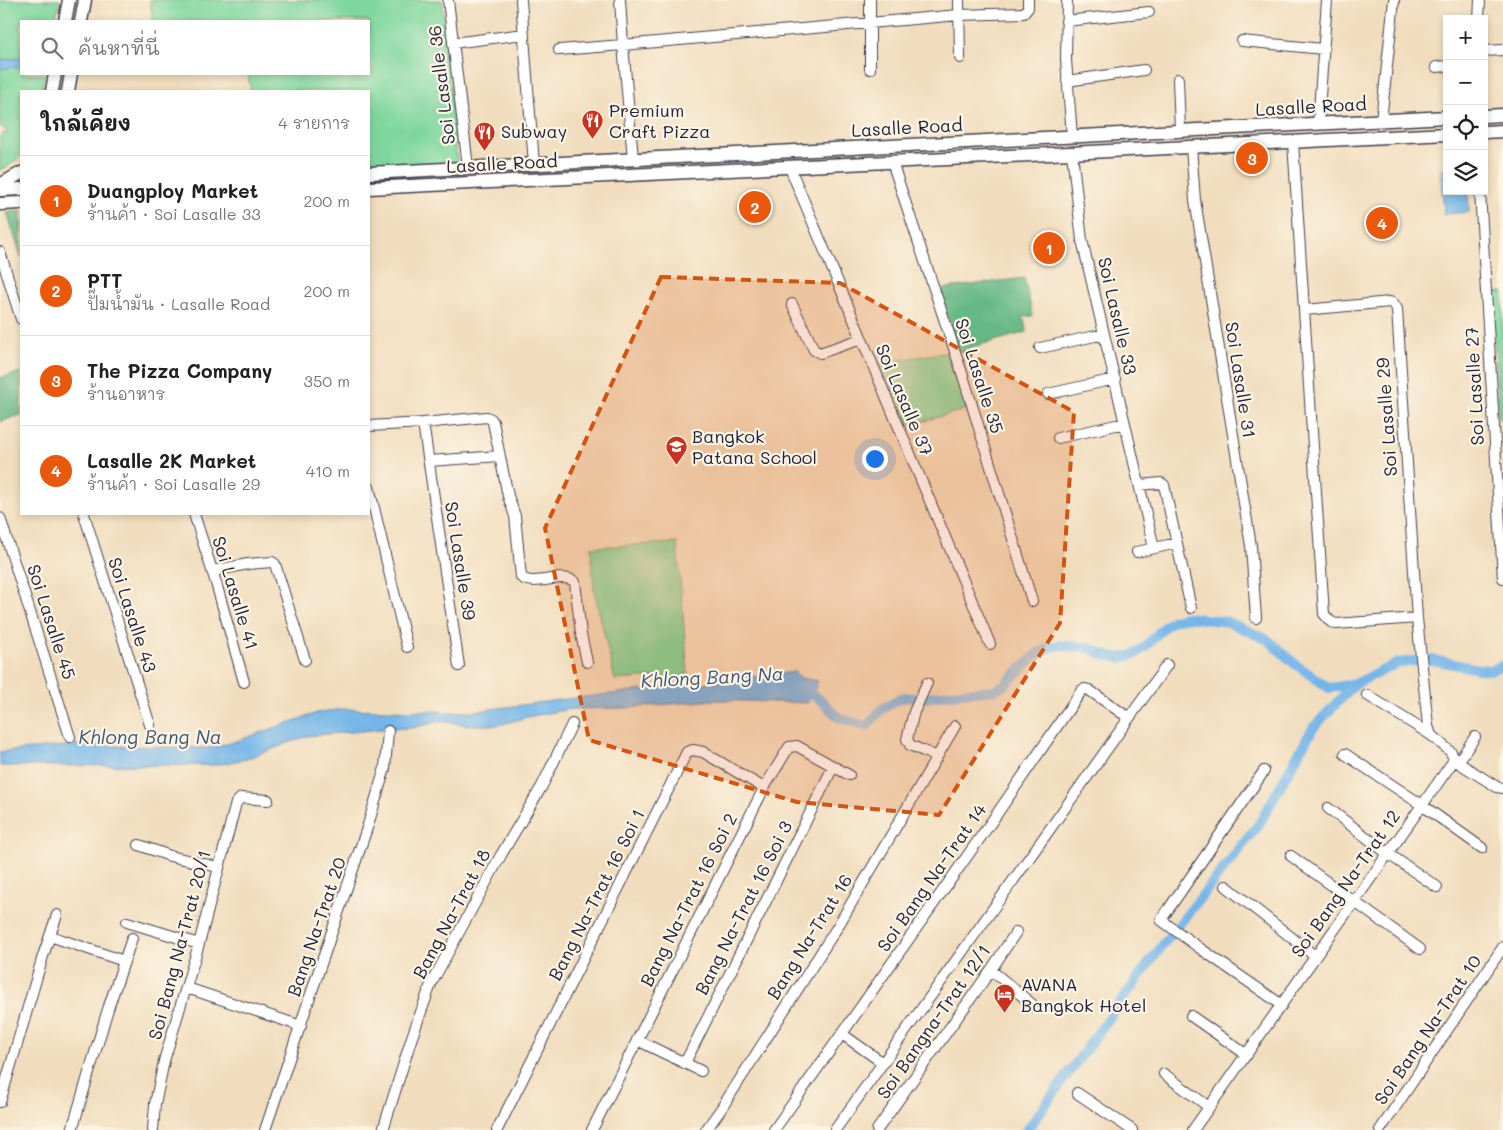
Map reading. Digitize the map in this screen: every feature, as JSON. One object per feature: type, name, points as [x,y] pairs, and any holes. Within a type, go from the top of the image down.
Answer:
[{"type":"street","points":[[65,20],[69,0]]},
{"type":"street","points":[[81,20],[85,0]]},
{"type":"street","name":"Soi Lasalle 36","points":[[448,0],[468,167]]},
{"type":"street","points":[[521,0],[534,164]]},
{"type":"street","points":[[620,0],[633,159]]},
{"type":"street","points":[[870,0],[870,69]]},
{"type":"street","points":[[959,0],[960,58]]},
{"type":"street","points":[[559,50],[959,15],[1024,13],[1028,8],[1028,0]]},
{"type":"street","points":[[1067,0],[1067,81],[1072,153]]},
{"type":"street","points":[[1318,124],[1327,0]]},
{"type":"street","points":[[1381,121],[1394,0]]},
{"type":"street","points":[[1479,15],[1480,0]]},
{"type":"street","points":[[1066,21],[1149,12]]},
{"type":"street","points":[[453,43],[524,34]]},
{"type":"street","points":[[1242,41],[1323,49]]},
{"type":"street","points":[[1488,51],[1503,50]]},
{"type":"street","points":[[1436,67],[1443,66]]},
{"type":"street","points":[[1067,81],[1144,70]]},
{"type":"street","points":[[52,90],[55,75]]},
{"type":"street","points":[[68,90],[71,75]]},
{"type":"street","points":[[1178,79],[1180,131]]},
{"type":"street","points":[[1488,116],[1503,114]]},
{"type":"street","name":"Lasalle Road","points":[[370,173],[1443,117]]},
{"type":"street","points":[[1488,132],[1503,131]]},
{"type":"street","name":"Lasalle Road","points":[[370,188],[1443,134]]},
{"type":"street","points":[[1293,142],[1324,614],[1331,622],[1336,624],[1417,618]]},
{"type":"street","name":"Soi Lasalle 31","points":[[1191,147],[1195,200],[1251,546],[1256,618]]},
{"type":"street","name":"Soi Lasalle 33","points":[[1072,153],[1082,240],[1154,548]]},
{"type":"street","name":"Soi Lasalle 35","points":[[892,162],[964,379],[1032,602]]},
{"type":"street","points":[[468,167],[470,183]]},
{"type":"street","name":"Soi Lasalle 37","points":[[790,168],[860,339],[990,644]]},
{"type":"street","points":[[0,185],[20,174]]},
{"type":"street","points":[[0,190],[20,189]]},
{"type":"street","name":"Soi Lasalle 27","points":[[1480,195],[1503,578]]},
{"type":"street","points":[[0,204],[20,203]]},
{"type":"street","points":[[0,252],[5,284],[20,317]]},
{"type":"street","name":"Soi Lasalle 29","points":[[1304,310],[1390,302],[1397,309],[1417,618],[1428,726],[1431,735]]},
{"type":"street","points":[[792,304],[814,350],[817,352],[820,353],[860,339]]},
{"type":"street","points":[[1040,348],[1104,334]]},
{"type":"street","points":[[1048,394],[1115,379]]},
{"type":"street","points":[[370,426],[491,419],[508,496],[515,516],[521,577],[530,581],[569,579],[575,582],[581,634],[587,662]]},
{"type":"street","name":"Soi Lasalle 39","points":[[423,423],[459,666]]},
{"type":"street","points":[[1058,438],[1125,423]]},
{"type":"street","points":[[428,461],[500,456]]},
{"type":"street","points":[[1140,485],[1161,483],[1164,485],[1191,608]]},
{"type":"street","points":[[370,491],[407,647]]},
{"type":"street","name":"Soi Lasalle 43","points":[[84,515],[150,725]]},
{"type":"street","name":"Soi Lasalle 41","points":[[194,515],[244,682]]},
{"type":"street","name":"Soi Lasalle 45","points":[[0,518],[70,737]]},
{"type":"street","points":[[1137,552],[1177,543]]},
{"type":"street","points":[[212,571],[248,564],[272,562],[275,564],[305,660]]},
{"type":"street","points":[[835,1130],[1167,665]]},
{"type":"street","points":[[927,683],[914,712],[907,742],[937,757]]},
{"type":"street","name":"Soi Bang Na-Trat 14","points":[[774,1130],[1082,690],[1089,690],[1129,718]]},
{"type":"street","points":[[1367,695],[1431,735],[1452,752],[1456,761],[1497,787],[1503,788]]},
{"type":"street","name":"Bang Na-Trat 18","points":[[383,1130],[412,1037],[432,984],[501,855],[542,786],[572,724]]},
{"type":"street","name":"Bang Na-Trat 16","points":[[706,1130],[722,1109],[838,926],[955,726]]},
{"type":"street","name":"Bang Na-Trat 20","points":[[265,1130],[368,825],[385,768],[388,731]]},
{"type":"street","name":"Soi Bang Na-Trat 12","points":[[1193,1130],[1387,853],[1475,737]]},
{"type":"street","name":"Bang Na-Trat 16 Soi 2","points":[[592,1130],[764,788],[789,747],[797,746],[849,774]]},
{"type":"street","name":"Bang Na-Trat 16 Soi 1","points":[[497,1130],[687,752],[693,750],[703,752],[764,788]]},
{"type":"street","points":[[1345,754],[1422,805],[1482,848]]},
{"type":"street","name":"Bang Na-Trat 16 Soi 3","points":[[685,1063],[833,767]]},
{"type":"street","points":[[1264,771],[1162,920],[1282,1005]]},
{"type":"street","name":"Soi Bang Na-Trat 20/1","points":[[153,1130],[155,1104],[164,1061],[187,988],[218,867],[238,800],[241,798],[268,800]]},
{"type":"street","points":[[1328,808],[1387,853],[1437,887]]},
{"type":"street","points":[[138,845],[170,856],[218,867]]},
{"type":"street","points":[[1291,856],[1420,949]]},
{"type":"street","points":[[1226,886],[1316,956]]},
{"type":"street","points":[[0,1102],[57,915]]},
{"type":"street","points":[[127,922],[199,944]]},
{"type":"street","name":"Soi Bangna-Trat 12/1","points":[[877,1130],[992,970],[1016,932]]},
{"type":"street","points":[[50,936],[124,961]]},
{"type":"street","points":[[72,1130],[132,938]]},
{"type":"street","name":"Soi Bang Na-Trat 10","points":[[1380,1130],[1503,947]]},
{"type":"street","points":[[992,970],[1033,1005]]},
{"type":"street","points":[[187,988],[301,1026]]},
{"type":"street","points":[[1191,1016],[1246,1055]]},
{"type":"street","points":[[842,1034],[883,1063]]},
{"type":"street","points":[[637,1040],[701,1071]]},
{"type":"street","points":[[1164,1074],[1209,1107]]},
{"type":"street","points":[[1077,1093],[1132,1130]]},
{"type":"highlighted area","points":[[661,277],[840,283],[1074,412],[1060,623],[939,815],[797,802],[589,740],[545,528]]},
{"type":"green space","points":[[0,0],[60,0],[55,20],[20,20],[20,58],[0,60]]},
{"type":"green space","points":[[150,0],[442,0],[457,162],[370,166],[370,90],[251,90],[248,75],[370,75],[370,20],[153,20]]},
{"type":"green space","points":[[20,66],[20,75],[45,75],[42,90],[20,90],[20,157],[0,170],[0,136],[8,132],[0,126],[0,69]]},
{"type":"green space","points":[[20,211],[20,254],[7,212]]},
{"type":"green space","points":[[1024,278],[1033,316],[1023,317],[1027,332],[958,351],[940,289]]},
{"type":"green space","points":[[1503,292],[1503,418],[1499,419],[1492,293]]},
{"type":"green space","points":[[949,352],[967,409],[903,427],[876,363]]},
{"type":"green space","points":[[20,372],[20,415],[0,422],[0,378]]},
{"type":"green space","points":[[677,543],[688,675],[615,680],[594,590],[591,547]]},
{"type":"water","points":[[20,58],[20,66],[0,69],[0,60]]},
{"type":"water","points":[[1441,169],[1443,169],[1443,195],[1468,195],[1469,212],[1444,214]]},
{"type":"water","points":[[795,672],[801,678],[818,681],[808,703],[714,700],[627,708],[569,709],[527,717],[499,725],[467,725],[442,721],[411,728],[307,736],[246,759],[216,765],[0,766],[0,752],[75,745],[209,748],[234,742],[317,713],[342,709],[470,712]]},
{"type":"waterway","name":"Khlong Bang Na","points":[[799,691],[811,693],[839,718],[867,726],[881,710],[905,697],[921,699],[940,695],[994,690],[1003,686],[1038,653],[1051,647],[1060,645],[1090,648],[1102,654],[1120,658],[1133,655],[1145,647],[1173,620],[1187,617],[1228,622],[1268,640],[1295,664],[1329,688],[1355,684],[1398,663],[1434,660],[1491,670],[1503,665]]},
{"type":"waterway","points":[[1027,1130],[1158,951],[1259,824],[1313,728],[1355,684]]},
{"type":"place","name":"Premium Craft Pizza","points":[[593,140]]},
{"type":"place","name":"Subway","points":[[485,151]]},
{"type":"place","name":"The Pizza Company","points":[[1252,158]]},
{"type":"place","name":"PTT","points":[[755,207]]},
{"type":"place","name":"Lasalle 2K Market","points":[[1382,223]]},
{"type":"place","name":"Duangploy Market","points":[[1049,248]]},
{"type":"place","name":"Bangkok Patana School","points":[[676,466]]},
{"type":"place","name":"AVANA Bangkok Hotel","points":[[1005,1014]]}]
